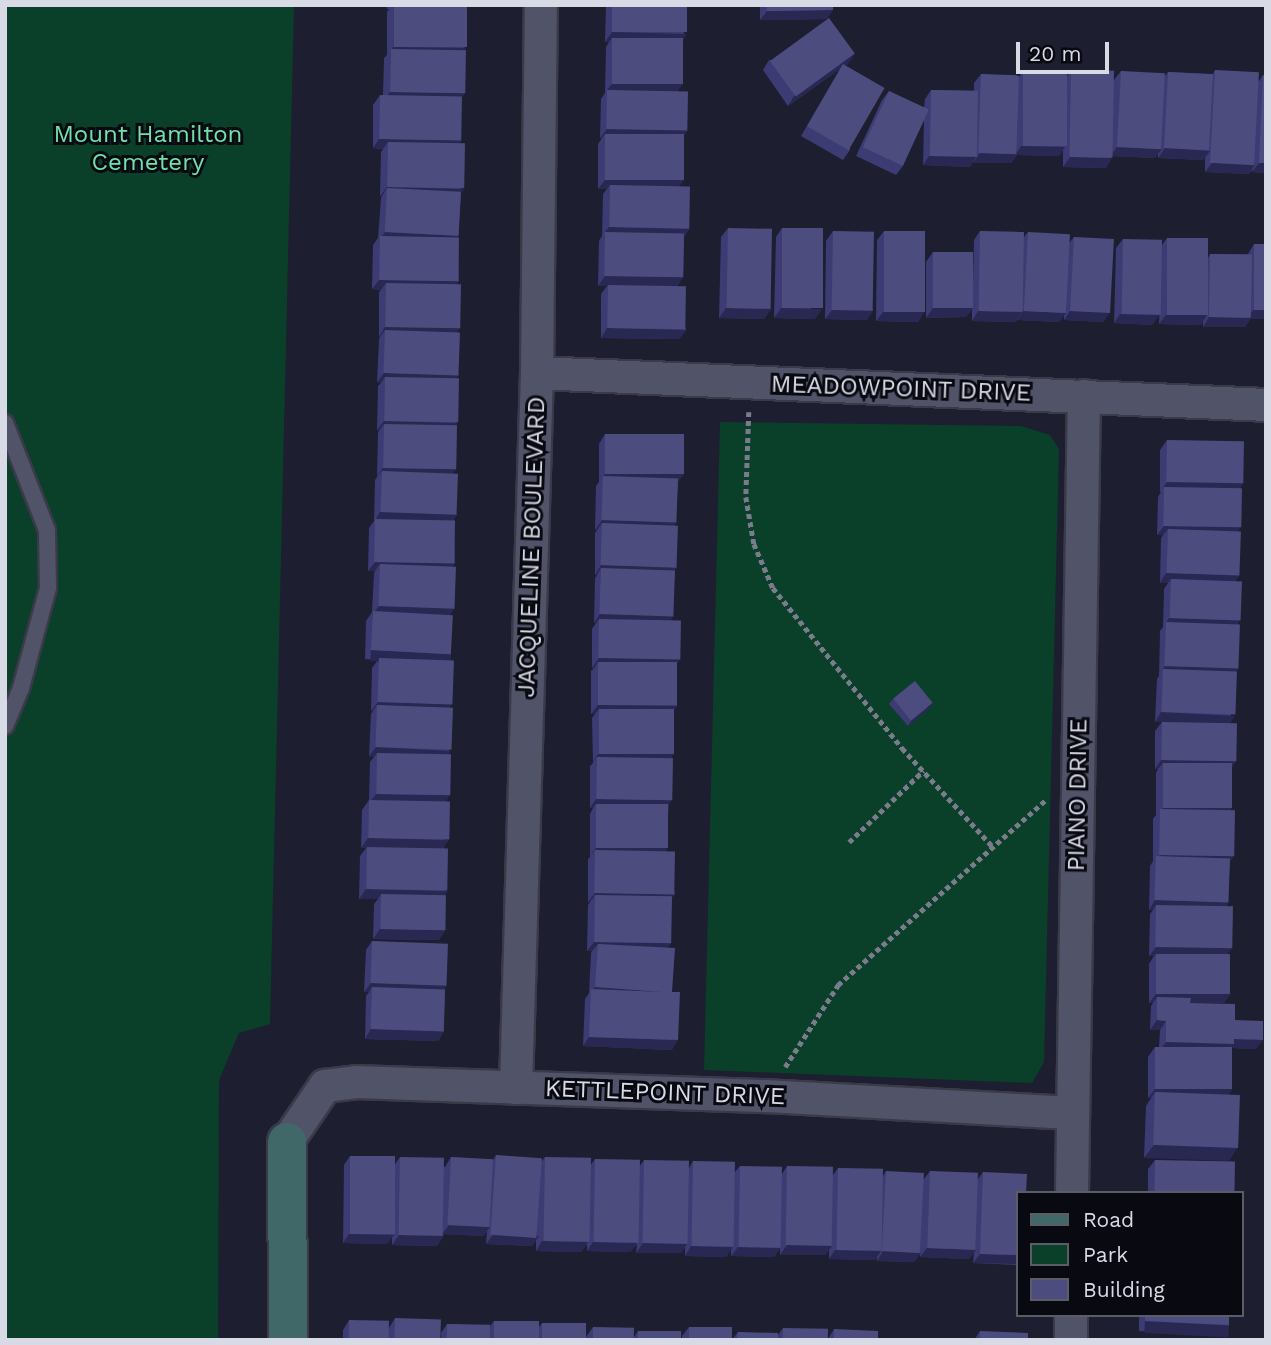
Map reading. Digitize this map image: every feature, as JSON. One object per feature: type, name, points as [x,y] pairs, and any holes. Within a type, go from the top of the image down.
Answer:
[{"type":"street","name":"JACQUELINE BOULEVARD","points":[[516,1088],[537,373],[541,5]]},
{"type":"street","name":"MEADOWPOINT DRIVE","points":[[537,373],[1266,405]]},
{"type":"street","name":"PIANO DRIVE","points":[[1072,1191],[1084,396]]},
{"type":"street","name":"KETTLEPOINT DRIVE","points":[[287,1142],[325,1086],[357,1082],[766,1096],[1073,1113]]},
{"type":"street","points":[[287,1142],[288,1340]]},
{"type":"street","points":[[1071,1317],[1071,1340]]},
{"type":"lane","points":[[5,423],[47,530],[48,588],[21,688],[5,726]]},
{"type":"path","points":[[749,382],[746,498],[754,544],[773,587],[923,771],[993,847]]},
{"type":"path","points":[[849,842],[923,771]]},
{"type":"path","points":[[766,1096],[838,985],[1078,771]]},
{"type":"green space","name":"Mount Hamilton Cemetery","points":[[5,5],[294,5],[270,1024],[239,1033],[219,1080],[218,1340],[5,1340]]},
{"type":"green space","points":[[720,422],[1021,426],[1050,435],[1059,449],[1044,1062],[1032,1083],[704,1070]]},
{"type":"building","points":[[394,5],[467,5],[467,47],[394,47]]},
{"type":"building","points":[[612,5],[687,5],[687,32],[612,32]]},
{"type":"building","points":[[767,5],[833,5],[833,10],[767,11]]},
{"type":"building","points":[[829,18],[855,54],[796,97],[770,61]]},
{"type":"building","points":[[612,38],[683,38],[683,84],[612,84]]},
{"type":"building","points":[[391,49],[466,50],[465,93],[390,92]]},
{"type":"building","points":[[843,64],[885,88],[849,150],[807,126]]},
{"type":"building","points":[[1071,70],[1114,71],[1112,158],[1069,157]]},
{"type":"building","points":[[1215,70],[1259,72],[1254,165],[1210,163]]},
{"type":"building","points":[[1023,71],[1067,71],[1067,146],[1023,146]]},
{"type":"building","points":[[1121,71],[1165,73],[1161,149],[1117,147]]},
{"type":"building","points":[[1168,72],[1213,74],[1209,150],[1164,148]]},
{"type":"building","points":[[981,74],[1019,75],[1016,154],[978,153]]},
{"type":"building","points":[[1263,75],[1266,75],[1266,163],[1259,163]]},
{"type":"building","points":[[607,90],[688,91],[687,130],[606,129]]},
{"type":"building","points":[[931,90],[978,91],[977,157],[930,156]]},
{"type":"building","points":[[889,91],[929,110],[903,166],[863,147]]},
{"type":"building","points":[[380,95],[462,96],[461,140],[379,139]]},
{"type":"building","points":[[605,134],[684,134],[684,180],[605,180]]},
{"type":"building","points":[[388,142],[465,143],[464,188],[387,187]]},
{"type":"building","points":[[610,185],[690,186],[689,228],[609,227]]},
{"type":"building","points":[[387,188],[461,192],[459,236],[385,232]]},
{"type":"building","points":[[728,228],[772,229],[771,309],[727,308]]},
{"type":"building","points":[[782,228],[823,228],[823,308],[782,308]]},
{"type":"building","points":[[833,231],[874,232],[873,311],[832,310]]},
{"type":"building","points":[[884,231],[925,231],[925,312],[884,312]]},
{"type":"building","points":[[980,231],[1024,232],[1023,312],[979,311]]},
{"type":"building","points":[[605,232],[684,233],[683,277],[604,276]]},
{"type":"building","points":[[1028,232],[1070,234],[1066,313],[1024,311]]},
{"type":"building","points":[[380,236],[459,237],[458,281],[379,280]]},
{"type":"building","points":[[1074,237],[1114,239],[1110,313],[1070,311]]},
{"type":"building","points":[[1167,238],[1208,238],[1208,315],[1167,315]]},
{"type":"building","points":[[1123,239],[1162,240],[1161,315],[1122,314]]},
{"type":"building","points":[[1254,244],[1266,244],[1266,310],[1254,310]]},
{"type":"building","points":[[933,252],[973,252],[973,308],[933,308]]},
{"type":"building","points":[[1210,254],[1252,255],[1251,318],[1209,317]]},
{"type":"building","points":[[386,283],[461,284],[460,328],[385,327]]},
{"type":"building","points":[[608,285],[686,286],[685,329],[607,328]]},
{"type":"building","points":[[385,330],[460,333],[458,376],[383,373]]},
{"type":"building","points":[[385,377],[459,378],[458,422],[384,421]]},
{"type":"building","points":[[384,424],[457,425],[456,469],[383,468]]},
{"type":"building","points":[[605,434],[684,434],[684,474],[605,474]]},
{"type":"building","points":[[1167,440],[1244,441],[1243,483],[1166,482]]},
{"type":"building","points":[[382,471],[458,474],[457,515],[381,512]]},
{"type":"building","points":[[603,476],[678,479],[676,523],[601,520]]},
{"type":"building","points":[[1164,487],[1242,488],[1241,527],[1163,526]]},
{"type":"building","points":[[375,519],[455,520],[454,563],[374,562]]},
{"type":"building","points":[[602,523],[678,526],[676,568],[601,565]]},
{"type":"building","points":[[1168,529],[1241,532],[1239,576],[1166,573]]},
{"type":"building","points":[[380,564],[456,567],[454,609],[379,606]]},
{"type":"building","points":[[601,568],[675,571],[673,617],[599,614]]},
{"type":"building","points":[[1171,579],[1242,581],[1241,620],[1170,618]]},
{"type":"building","points":[[373,611],[453,615],[451,654],[371,650]]},
{"type":"building","points":[[599,619],[681,620],[680,659],[598,658]]},
{"type":"building","points":[[1166,622],[1240,625],[1238,669],[1164,666]]},
{"type":"building","points":[[379,658],[454,661],[452,705],[377,702]]},
{"type":"building","points":[[598,662],[677,662],[677,705],[598,705]]},
{"type":"building","points":[[1163,669],[1237,672],[1235,715],[1161,712]]},
{"type":"building","points":[[915,681],[933,703],[911,720],[893,699]]},
{"type":"building","points":[[377,705],[453,708],[451,750],[376,747]]},
{"type":"building","points":[[599,709],[674,709],[674,754],[599,754]]},
{"type":"building","points":[[1162,722],[1237,723],[1236,761],[1161,760]]},
{"type":"building","points":[[377,753],[451,754],[450,795],[376,794]]},
{"type":"building","points":[[597,757],[673,758],[672,800],[596,799]]},
{"type":"building","points":[[1163,763],[1232,763],[1232,808],[1163,808]]},
{"type":"building","points":[[369,800],[450,801],[449,839],[368,838]]},
{"type":"building","points":[[596,804],[668,804],[668,848],[596,848]]},
{"type":"building","points":[[1160,809],[1235,810],[1234,856],[1159,855]]},
{"type":"building","points":[[367,847],[448,848],[447,890],[366,889]]},
{"type":"building","points":[[595,850],[675,851],[674,894],[594,893]]},
{"type":"building","points":[[1156,856],[1230,859],[1228,903],[1154,900]]},
{"type":"building","points":[[381,894],[446,895],[445,930],[380,929]]},
{"type":"building","points":[[595,895],[672,896],[671,943],[594,942]]},
{"type":"building","points":[[1156,905],[1233,906],[1232,948],[1155,947]]},
{"type":"building","points":[[372,941],[448,944],[446,986],[371,983]]},
{"type":"building","points":[[598,944],[675,948],[672,992],[680,992],[678,1040],[589,1037],[591,989],[663,992],[595,987]]},
{"type":"building","points":[[1156,954],[1230,954],[1230,994],[1156,994]]},
{"type":"building","points":[[372,987],[445,990],[443,1032],[371,1029]]},
{"type":"building","points":[[1157,997],[1191,998],[1190,1003],[1235,1004],[1235,1020],[1263,1021],[1263,1040],[1234,1039],[1234,1044],[1166,1042],[1166,1021],[1157,1020]]},
{"type":"building","points":[[1155,1047],[1232,1047],[1232,1089],[1155,1089]]},
{"type":"building","points":[[1155,1092],[1240,1095],[1238,1148],[1153,1145]]},
{"type":"building","points":[[496,1155],[542,1158],[536,1238],[490,1235]]},
{"type":"building","points":[[350,1156],[395,1156],[395,1234],[350,1234]]},
{"type":"building","points":[[400,1157],[444,1158],[443,1236],[399,1235]]},
{"type":"building","points":[[451,1157],[493,1159],[489,1227],[447,1225]]},
{"type":"building","points":[[545,1157],[591,1158],[590,1242],[544,1241]]},
{"type":"building","points":[[595,1159],[640,1160],[639,1243],[594,1242]]},
{"type":"building","points":[[644,1160],[689,1161],[688,1244],[643,1243]]},
{"type":"building","points":[[1155,1160],[1235,1161],[1234,1191],[1154,1191]]},
{"type":"building","points":[[693,1161],[735,1162],[734,1247],[692,1246]]},
{"type":"building","points":[[740,1166],[782,1167],[781,1248],[739,1247]]},
{"type":"building","points":[[787,1166],[833,1167],[832,1246],[786,1245]]},
{"type":"building","points":[[838,1168],[883,1169],[882,1251],[837,1250]]},
{"type":"building","points":[[886,1171],[924,1173],[920,1253],[882,1251]]},
{"type":"building","points":[[930,1171],[978,1173],[975,1250],[927,1248]]},
{"type":"building","points":[[983,1172],[1027,1174],[1026,1191],[1016,1191],[1016,1255],[980,1254]]},
{"type":"building","points":[[1145,1317],[1229,1317],[1229,1325],[1145,1321]]},
{"type":"building","points":[[395,1318],[441,1320],[440,1340],[394,1340]]},
{"type":"building","points":[[349,1320],[389,1321],[389,1340],[349,1340]]},
{"type":"building","points":[[494,1321],[539,1321],[539,1340],[494,1340]]},
{"type":"building","points":[[542,1323],[586,1323],[586,1340],[542,1340]]},
{"type":"building","points":[[447,1324],[490,1325],[490,1340],[447,1340]]},
{"type":"building","points":[[593,1327],[634,1328],[634,1340],[593,1340]]},
{"type":"building","points":[[689,1327],[732,1327],[732,1340],[689,1340]]},
{"type":"building","points":[[783,1328],[828,1329],[828,1340],[783,1340]]},
{"type":"building","points":[[834,1329],[878,1331],[878,1340],[834,1340]]},
{"type":"building","points":[[638,1331],[681,1331],[681,1340],[638,1340]]},
{"type":"building","points":[[980,1331],[1028,1333],[1028,1340],[980,1340]]},
{"type":"building","points":[[738,1332],[778,1333],[778,1340],[737,1340]]}]
